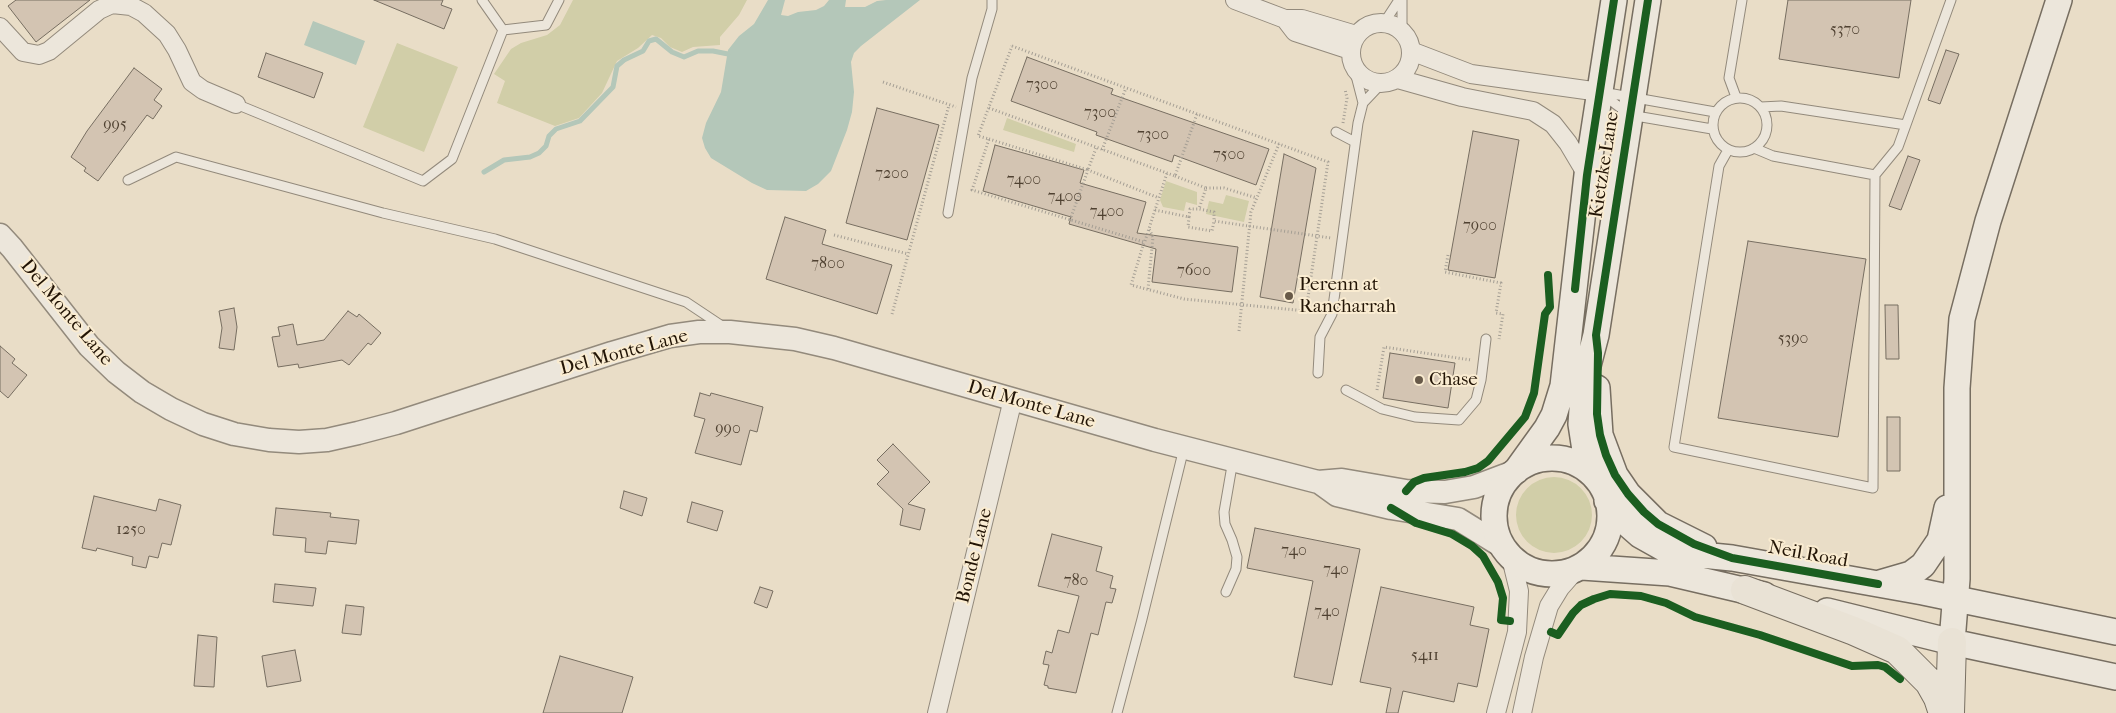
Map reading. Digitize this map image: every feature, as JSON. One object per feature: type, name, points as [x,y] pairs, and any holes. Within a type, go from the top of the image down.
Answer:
[{"type":"highway","points":[[1745,590],[1897,650],[1929,682],[1938,698],[1943,713]]},
{"type":"highway","points":[[1950,713],[1952,642]]},
{"type":"main road","name":"Kietzke Lane","points":[[1514,472],[1547,428],[1554,415],[1563,386],[1587,175],[1614,0]]},
{"type":"main road","name":"Kietzke Lane","points":[[1593,475],[1585,450],[1581,424],[1584,381],[1596,335],[1648,0]]},
{"type":"main road","points":[[1952,642],[1956,598],[1957,443],[1959,352],[1962,319],[1967,294],[1988,221],[2059,0]]},
{"type":"main road","points":[[1596,335],[1598,353],[1597,414],[1600,435],[1615,475],[1628,494],[1658,524],[1674,534],[1732,558]]},
{"type":"main road","points":[[1878,584],[1911,574],[1922,565],[1940,540],[1944,527],[1957,443]]},
{"type":"main road","points":[[1578,569],[1601,548],[1609,528],[1610,509],[1604,490],[1593,475],[1578,464],[1559,458],[1540,459],[1525,464],[1514,472],[1499,490],[1493,510],[1494,526],[1506,551],[1526,569],[1544,574],[1560,574],[1578,569],[1670,573],[1952,642],[2116,677]]},
{"type":"main road","name":"Neil Road","points":[[1607,501],[1624,521],[1640,535],[1665,549],[1681,553],[1732,558],[1956,598],[2116,632]]},
{"type":"street","points":[[1235,0],[1285,19],[1295,32],[1353,42]]},
{"type":"street","points":[[0,27],[23,52],[39,55],[49,50],[105,7],[118,4],[139,4],[167,34],[192,82],[203,90],[236,104]]},
{"type":"street","points":[[1390,81],[1406,71],[1411,51],[1408,40],[1402,32],[1394,26],[1375,23],[1366,27],[1353,42],[1354,68],[1360,76],[1368,81],[1390,81],[1533,110],[1553,124],[1568,143],[1587,175]]},
{"type":"street","points":[[1411,51],[1471,74],[1600,92]]},
{"type":"street","name":"Del Monte Lane","points":[[0,235],[89,346],[116,372],[142,392],[171,409],[203,424],[234,434],[269,440],[327,440],[358,433],[396,423],[670,336],[699,332],[730,332],[795,339],[834,348],[1184,448],[1318,482],[1342,480],[1406,491],[1445,492],[1474,487],[1514,472]]},
{"type":"street","name":"Bonde Lane","points":[[937,713],[1013,399]]},
{"type":"street","name":"Del Monte Lane","points":[[1318,482],[1336,495],[1391,508],[1458,519],[1473,526],[1506,551]]},
{"type":"street","points":[[1496,713],[1517,632],[1519,592],[1506,551]]},
{"type":"street","points":[[1522,713],[1534,657],[1549,606],[1560,588],[1578,569]]},
{"type":"lane","points":[[482,0],[503,30]]},
{"type":"lane","points":[[503,30],[546,25],[559,0]]},
{"type":"lane","points":[[948,213],[972,78],[992,8],[992,0]]},
{"type":"lane","points":[[1384,23],[1401,0]]},
{"type":"lane","points":[[1401,0],[1402,32]]},
{"type":"lane","points":[[1736,97],[1729,78],[1742,0]]},
{"type":"lane","points":[[1728,150],[1719,166],[1674,447],[1873,488],[1875,175],[1898,147],[1951,0]]},
{"type":"lane","points":[[236,104],[423,181],[452,160],[503,30]]},
{"type":"lane","points":[[1318,373],[1320,337],[1332,314],[1355,142],[1363,103],[1354,68]]},
{"type":"lane","points":[[1363,103],[1390,81]]},
{"type":"lane","points":[[1600,92],[1631,106],[1712,129]]},
{"type":"lane","points":[[1600,92],[1631,106],[1715,112]]},
{"type":"lane","points":[[1736,97],[1754,101],[1761,107],[1767,124],[1762,142],[1746,152],[1728,150],[1720,145],[1712,129],[1715,112],[1720,105],[1736,97]]},
{"type":"lane","points":[[1761,107],[1781,106],[1906,125]]},
{"type":"lane","points":[[1336,132],[1355,142]]},
{"type":"lane","points":[[1754,148],[1772,156],[1875,175]]},
{"type":"lane","points":[[128,180],[176,157],[383,213],[495,239],[686,302],[730,332]]},
{"type":"lane","points":[[1346,390],[1382,409],[1415,417],[1459,420],[1476,400],[1486,339]]},
{"type":"lane","points":[[1117,713],[1184,448]]},
{"type":"lane","points":[[1226,592],[1236,569],[1237,557],[1225,524],[1224,512],[1233,460]]},
{"type":"path","points":[[989,139],[972,190],[1144,242],[1131,284],[1184,299],[1306,311],[1328,162],[1012,46],[978,136],[989,139],[1088,170],[1159,198]]},
{"type":"path","points":[[883,82],[985,117]]},
{"type":"path","points":[[1343,122],[1346,98],[1344,83]]},
{"type":"path","points":[[1102,150],[1126,88]]},
{"type":"path","points":[[892,314],[949,105]]},
{"type":"path","points":[[989,108],[1206,188],[1224,188],[1257,198]]},
{"type":"path","points":[[1175,176],[1197,114]]},
{"type":"path","points":[[1239,331],[1252,212],[1279,144]]},
{"type":"path","points":[[1070,220],[1096,148]]},
{"type":"path","points":[[1145,241],[1167,174]]},
{"type":"path","points":[[1199,209],[1206,188]]},
{"type":"path","points":[[1190,209],[1214,212],[1212,231],[1188,227],[1189,217],[1190,209]]},
{"type":"path","points":[[1155,210],[1189,217]]},
{"type":"path","points":[[1214,221],[1317,236]]},
{"type":"path","points":[[1148,289],[1153,237],[1149,229]]},
{"type":"path","points":[[834,235],[908,254]]},
{"type":"path","points":[[1377,390],[1384,347],[1495,364],[1504,314],[1496,313],[1500,283],[1445,272],[1448,255]]},
{"type":"shaded area","points":[[573,0],[747,0],[739,15],[720,37],[720,45],[693,47],[682,52],[670,47],[661,38],[652,35],[638,48],[617,61],[602,93],[579,118],[555,126],[497,103],[505,81],[494,74],[511,49],[521,43],[547,35],[560,25]]},
{"type":"shaded area","points":[[768,0],[785,0],[781,15],[788,16],[798,12],[816,10],[824,6],[829,0],[846,0],[845,7],[865,7],[877,1],[920,0],[854,53],[851,62],[854,92],[852,112],[847,130],[831,171],[818,184],[806,191],[767,190],[752,183],[711,158],[702,138],[706,123],[721,92],[728,50],[739,36],[754,24]]},
{"type":"shaded area","points":[[313,21],[365,41],[356,65],[304,45]]},
{"type":"shaded area","points":[[397,43],[458,67],[424,152],[363,127]]},
{"type":"shaded area","points":[[1007,118],[1076,144],[1074,152],[1003,130]]},
{"type":"shaded area","points":[[1166,181],[1197,192],[1197,205],[1186,202],[1184,211],[1163,207],[1160,200]]},
{"type":"shaded area","points":[[1226,195],[1249,201],[1244,222],[1206,214],[1209,201],[1223,204]]},
{"type":"shaded area","points":[[1554,477],[1568,480],[1581,488],[1589,501],[1592,515],[1589,529],[1581,542],[1568,550],[1554,553],[1540,550],[1527,542],[1519,529],[1516,515],[1519,501],[1527,488],[1540,480]]},
{"type":"building","points":[[16,0],[90,0],[36,42],[8,6]]},
{"type":"building","points":[[374,0],[443,0],[441,5],[452,9],[444,29]]},
{"type":"building","points":[[1788,0],[1911,0],[1899,78],[1779,59]]},
{"type":"building","points":[[1946,50],[1959,54],[1940,104],[1928,100]]},
{"type":"building","points":[[266,53],[323,73],[314,98],[258,77]]},
{"type":"building","points":[[1027,57],[1113,89],[1111,94],[1269,149],[1256,185],[1174,155],[1172,162],[1096,135],[1097,132],[1011,101]]},
{"type":"building","points":[[134,68],[162,89],[154,100],[162,106],[153,119],[147,115],[98,181],[84,171],[86,168],[71,157],[87,131]]},
{"type":"building","points":[[877,108],[939,125],[907,240],[846,223]]},
{"type":"building","points":[[1473,131],[1519,140],[1495,278],[1448,270]]},
{"type":"building","points":[[995,145],[1084,170],[1080,183],[1146,202],[1137,233],[1238,247],[1232,292],[1152,282],[1156,249],[1069,224],[1071,217],[983,191]]},
{"type":"building","points":[[1284,154],[1316,168],[1293,303],[1260,297]]},
{"type":"building","points":[[1908,156],[1920,160],[1901,210],[1889,206]]},
{"type":"building","points":[[785,217],[826,230],[822,244],[892,265],[877,314],[766,279]]},
{"type":"building","points":[[1748,241],[1866,259],[1838,437],[1718,418]]},
{"type":"building","points":[[1885,305],[1898,305],[1899,359],[1886,359]]},
{"type":"building","points":[[234,308],[237,327],[234,350],[219,348],[222,328],[219,311]]},
{"type":"building","points":[[348,311],[357,317],[359,314],[381,333],[371,345],[368,343],[349,365],[342,360],[299,368],[298,364],[278,367],[272,337],[280,336],[278,327],[293,324],[297,345],[324,340]]},
{"type":"building","points":[[0,346],[15,359],[12,363],[27,375],[8,398],[0,391]]},
{"type":"building","name":"Chase","points":[[1390,353],[1455,363],[1448,408],[1383,398]]},
{"type":"building","points":[[700,393],[710,396],[711,393],[763,407],[757,432],[750,430],[741,465],[695,453],[705,419],[694,416]]},
{"type":"building","points":[[1887,417],[1900,417],[1900,471],[1887,471]]},
{"type":"building","points":[[893,444],[930,482],[908,504],[925,509],[920,530],[900,525],[903,509],[877,484],[889,472],[877,460]]},
{"type":"building","points":[[624,491],[647,498],[642,516],[620,508]]},
{"type":"building","points":[[94,496],[156,511],[159,499],[181,505],[171,545],[162,543],[158,558],[149,556],[146,568],[132,565],[133,557],[97,548],[96,551],[82,548]]},
{"type":"building","points":[[692,502],[723,511],[717,531],[687,522]]},
{"type":"building","points":[[276,508],[331,513],[330,517],[359,520],[356,544],[328,541],[326,554],[305,552],[306,538],[273,535]]},
{"type":"building","points":[[1255,528],[1360,549],[1332,685],[1294,677],[1313,581],[1247,568]]},
{"type":"building","points":[[1052,534],[1102,547],[1096,571],[1113,576],[1110,588],[1116,589],[1112,603],[1106,602],[1098,635],[1091,633],[1076,693],[1048,688],[1048,686],[1044,685],[1049,665],[1043,664],[1046,651],[1052,653],[1058,630],[1069,633],[1079,596],[1038,586]]},
{"type":"building","points":[[275,584],[316,588],[313,606],[273,602]]},
{"type":"building","points":[[760,587],[773,591],[767,608],[754,603]]},
{"type":"building","points":[[1381,587],[1474,607],[1470,625],[1489,629],[1477,687],[1458,683],[1454,702],[1403,691],[1398,713],[1386,713],[1391,688],[1360,682]]},
{"type":"building","points":[[346,605],[364,607],[361,635],[342,633]]},
{"type":"building","points":[[198,635],[217,637],[214,687],[194,686]]},
{"type":"building","points":[[295,650],[301,681],[267,687],[262,656]]},
{"type":"building","points":[[560,656],[633,677],[622,713],[543,713]]},
{"type":"waterway","points":[[484,172],[504,160],[530,157],[539,153],[546,146],[549,136],[556,129],[580,121],[613,87],[617,66],[624,60],[643,51],[649,41],[656,39],[672,52],[684,57],[698,51],[728,54]]},
{"type":"cycle path","points":[[1575,289],[1587,175],[1614,0]]},
{"type":"cycle path","points":[[1648,0],[1596,335],[1598,353],[1597,414],[1600,435],[1606,455],[1615,475],[1644,512],[1658,524],[1694,544],[1732,558],[1878,584]]},
{"type":"cycle path","points":[[1406,491],[1414,482],[1424,478],[1465,472],[1478,468],[1488,461],[1525,417],[1534,393],[1545,314],[1550,307],[1548,275]]},
{"type":"cycle path","points":[[1391,508],[1416,523],[1452,534],[1472,546],[1483,556],[1498,582],[1503,598],[1501,620],[1510,621]]},
{"type":"cycle path","points":[[1551,632],[1558,635],[1573,613],[1581,605],[1594,599],[1610,594],[1641,596],[1666,603],[1695,617],[1760,635],[1852,666],[1878,665],[1885,667],[1900,679]]},
{"type":"place","name":"Perenn at Rancharrah","points":[[1289,296]]},
{"type":"place","name":"Chase","points":[[1419,380]]}]
